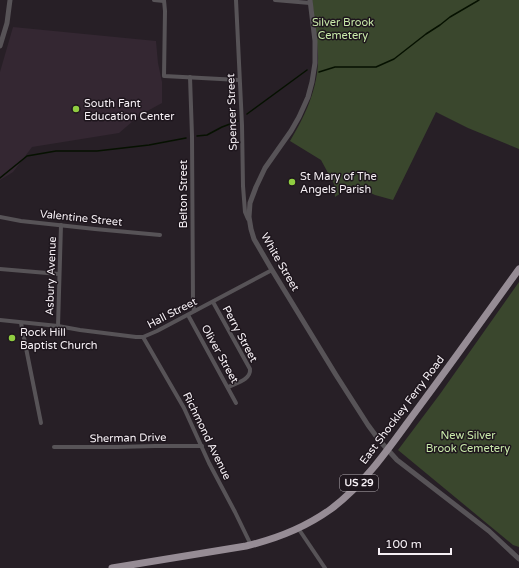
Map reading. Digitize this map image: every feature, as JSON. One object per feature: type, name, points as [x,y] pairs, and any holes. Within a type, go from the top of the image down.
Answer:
[{"type":"highway","name":"East Shockley Ferry Road","points":[[112,568],[250,545],[298,528],[326,512],[344,498],[387,450],[519,268]]},
{"type":"street","points":[[0,46],[7,23],[10,0]]},
{"type":"street","points":[[154,0],[164,0],[164,76],[239,80]]},
{"type":"street","name":"Spencer Street","points":[[236,0],[244,202],[245,212],[249,223]]},
{"type":"street","points":[[275,0],[310,1]]},
{"type":"street","name":"White Street","points":[[310,1],[315,41],[312,82],[299,117],[264,168],[256,187],[250,203],[249,223],[252,234],[272,270],[368,425],[387,450],[418,477],[489,531],[519,559]]},
{"type":"street","name":"Belton Street","points":[[190,78],[194,311]]},
{"type":"street","name":"Valentine Street","points":[[0,217],[21,221],[160,235]]},
{"type":"street","name":"Asbury Avenue","points":[[58,326],[61,225]]},
{"type":"street","points":[[0,269],[59,274]]},
{"type":"street","name":"Hall Street","points":[[0,320],[142,337],[157,331],[272,270]]},
{"type":"street","name":"Perry Street","points":[[213,302],[250,368],[250,373],[247,378],[228,387]]},
{"type":"street","name":"Oliver Street","points":[[188,315],[236,403]]},
{"type":"street","points":[[21,323],[41,423]]},
{"type":"street","name":"Richmond Avenue","points":[[142,337],[184,408],[209,463],[235,512],[250,545]]},
{"type":"street","name":"Sherman Drive","points":[[54,447],[202,446]]},
{"type":"street","points":[[298,528],[325,568]]},
{"type":"shaded area","name":"South Fant Education Center","points":[[13,27],[156,41],[158,63],[162,82],[162,103],[140,115],[119,133],[32,147],[13,172],[0,180],[0,72]]},
{"type":"green space","name":"Silver Brook Cemetery","points":[[312,0],[519,0],[519,149],[468,128],[436,112],[393,200],[375,195],[353,185],[335,197],[334,184],[321,160],[290,141],[306,111],[314,89],[318,67]]},
{"type":"green space","name":"New Silver Brook Cemetery","points":[[519,282],[519,547],[513,545],[398,450],[440,394]]},
{"type":"waterway","points":[[319,72],[335,67],[376,67],[394,59],[450,17],[479,0]]},
{"type":"waterway","points":[[247,114],[307,70]]},
{"type":"waterway","points":[[197,136],[207,135],[238,121]]},
{"type":"waterway","points":[[0,178],[27,156],[56,151],[97,151],[149,145],[186,138]]},
{"type":"place","name":"South Fant Education Center","points":[[76,109]]},
{"type":"place","name":"St Mary of The Angels Parish","points":[[292,182]]},
{"type":"place","name":"Rock Hill Baptist Church","points":[[12,338]]}]
